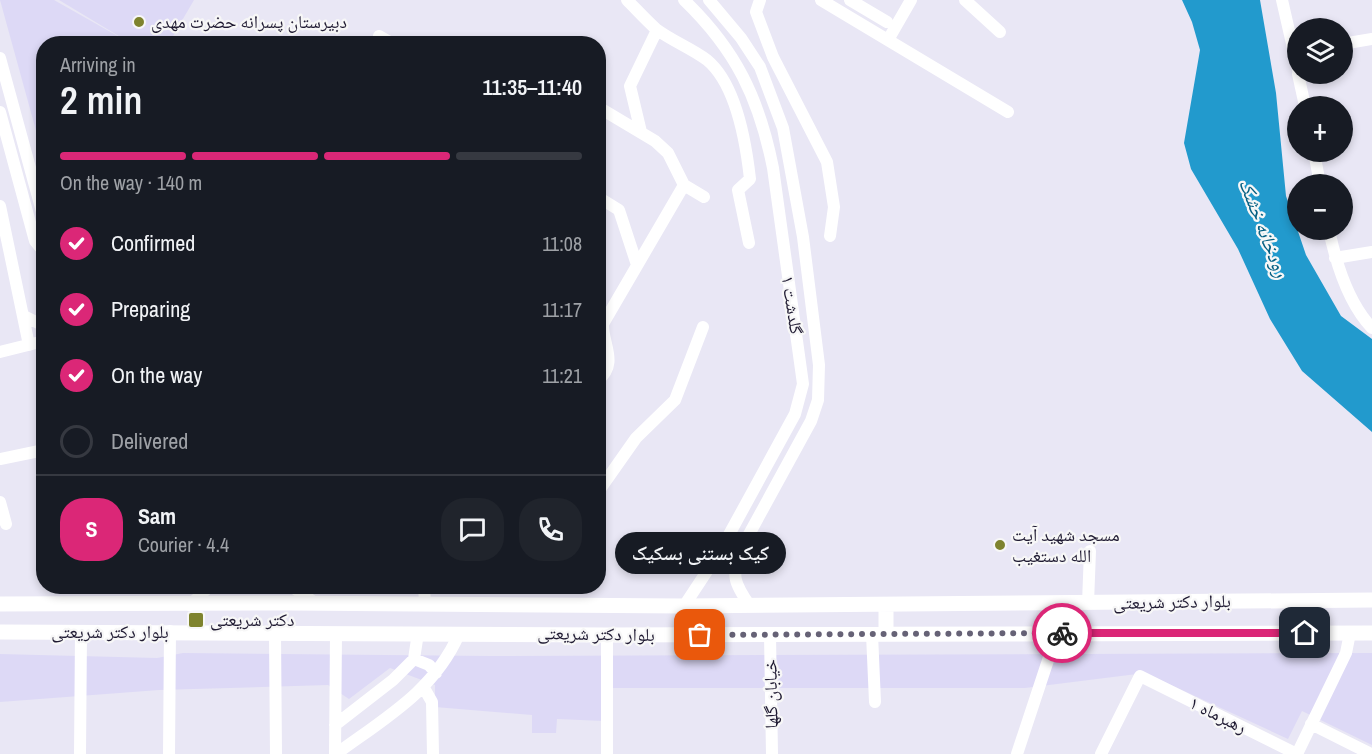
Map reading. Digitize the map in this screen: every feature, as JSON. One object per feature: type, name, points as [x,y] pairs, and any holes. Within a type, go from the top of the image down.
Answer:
[{"type":"main road","name":"بلوار دکتر شریعتی","points":[[0,604],[315,603],[750,606],[1372,600]]},
{"type":"main road","points":[[879,634],[886,605]]},
{"type":"main road","name":"بلوار دکتر شریعتی","points":[[0,632],[170,631],[275,634],[607,635],[1372,633]]},
{"type":"street","points":[[627,0],[657,30],[709,62],[725,83],[740,121],[750,179],[738,190],[749,243]]},
{"type":"street","name":"گلدشت ۱","points":[[684,0],[704,19],[727,48],[744,75],[755,100],[773,168],[802,384],[795,414],[719,553],[684,606]]},
{"type":"street","name":"گلدشت ۱","points":[[709,0],[741,38],[760,67],[783,128],[803,237],[819,365],[818,400],[812,421],[741,549],[734,569],[738,588],[750,606]]},
{"type":"street","points":[[760,0],[756,12],[769,46],[827,162],[834,207],[830,236]]},
{"type":"street","points":[[821,0],[1008,112]]},
{"type":"street","points":[[841,12],[849,0],[887,22]]},
{"type":"street","points":[[888,40],[911,0]]},
{"type":"street","points":[[964,0],[1000,32]]},
{"type":"street","points":[[1282,0],[1287,18]]},
{"type":"street","points":[[641,132],[630,86],[657,30]]},
{"type":"street","points":[[1353,42],[1372,39]]},
{"type":"street","points":[[0,58],[36,190]]},
{"type":"street","points":[[0,112],[36,243]]},
{"type":"street","points":[[606,112],[641,132],[668,153],[684,184],[704,197]]},
{"type":"street","points":[[606,313],[684,184]]},
{"type":"street","points":[[606,202],[620,210],[637,265]]},
{"type":"street","points":[[0,206],[29,345]]},
{"type":"street","points":[[781,240],[803,237]]},
{"type":"street","points":[[1331,240],[1335,258],[1362,318],[1372,328]]},
{"type":"street","points":[[1335,258],[1372,252]]},
{"type":"street","points":[[24,316],[36,322]]},
{"type":"street","points":[[606,481],[636,438],[675,400],[703,327]]},
{"type":"street","points":[[0,352],[36,343]]},
{"type":"street","points":[[606,346],[610,357],[606,370]]},
{"type":"street","points":[[0,459],[36,452]]},
{"type":"street","points":[[755,487],[771,495]]},
{"type":"street","points":[[0,502],[6,524]]},
{"type":"street","points":[[1088,603],[1090,551]]},
{"type":"street","points":[[190,605],[202,594]]},
{"type":"street","points":[[302,594],[315,603]]},
{"type":"street","points":[[424,594],[425,604]]},
{"type":"street","points":[[169,754],[170,631]]},
{"type":"street","points":[[80,754],[81,632]]},
{"type":"street","points":[[336,633],[336,754]]},
{"type":"street","points":[[335,725],[393,680],[414,659],[418,633]]},
{"type":"street","points":[[1017,754],[1057,633]]},
{"type":"street","points":[[1297,754],[1346,653],[1350,633]]},
{"type":"street","points":[[275,634],[276,754]]},
{"type":"street","points":[[336,754],[424,688],[448,659],[459,634]]},
{"type":"street","points":[[875,702],[879,634]]},
{"type":"street","points":[[607,635],[607,754]]},
{"type":"street","name":"خیابان گلها","points":[[770,635],[772,754]]},
{"type":"street","points":[[414,659],[429,664],[436,673]]},
{"type":"street","name":"۱ رهبرماه","points":[[1101,754],[1140,676],[1297,754]]},
{"type":"street","points":[[424,688],[432,702],[433,754]]},
{"type":"street","points":[[1311,724],[1371,754]]},
{"type":"shaded area","points":[[0,0],[54,0],[118,36],[36,36],[36,131]]},
{"type":"shaded area","name":"دبیرستان پسرانه حضرت مهدی","points":[[59,0],[194,0],[173,36],[119,36]]},
{"type":"shaded area","points":[[183,653],[490,656],[1372,653],[1372,745],[1302,711],[1288,739],[1145,673],[1025,688],[603,688],[604,721],[557,719],[556,733],[532,733],[532,715],[435,707],[435,685],[390,668],[349,699],[328,685],[159,690],[0,702],[0,654],[157,658]]},
{"type":"water","name":"رودخانه خشک","points":[[1182,0],[1260,0],[1276,93],[1287,199],[1287,240],[1301,240],[1306,255],[1341,316],[1372,339],[1372,432],[1302,371],[1270,319],[1238,249],[1191,169],[1184,143],[1200,50],[1192,22]]},
{"type":"way so far","points":[[700,635],[1062,633]]},
{"type":"place","name":"دبیرستان پسرانه حضرت مهدی","points":[[139,22]]},
{"type":"place","name":"مسجد شهید آیت الله دستغیب","points":[[1000,545]]},
{"type":"place","name":"دکتر شریعتی","points":[[196,620]]},
{"type":"place","name":"کیک بستنی بسکیک","points":[[700,635]]},
{"type":"route","points":[[1062,633],[1305,633]]}]
